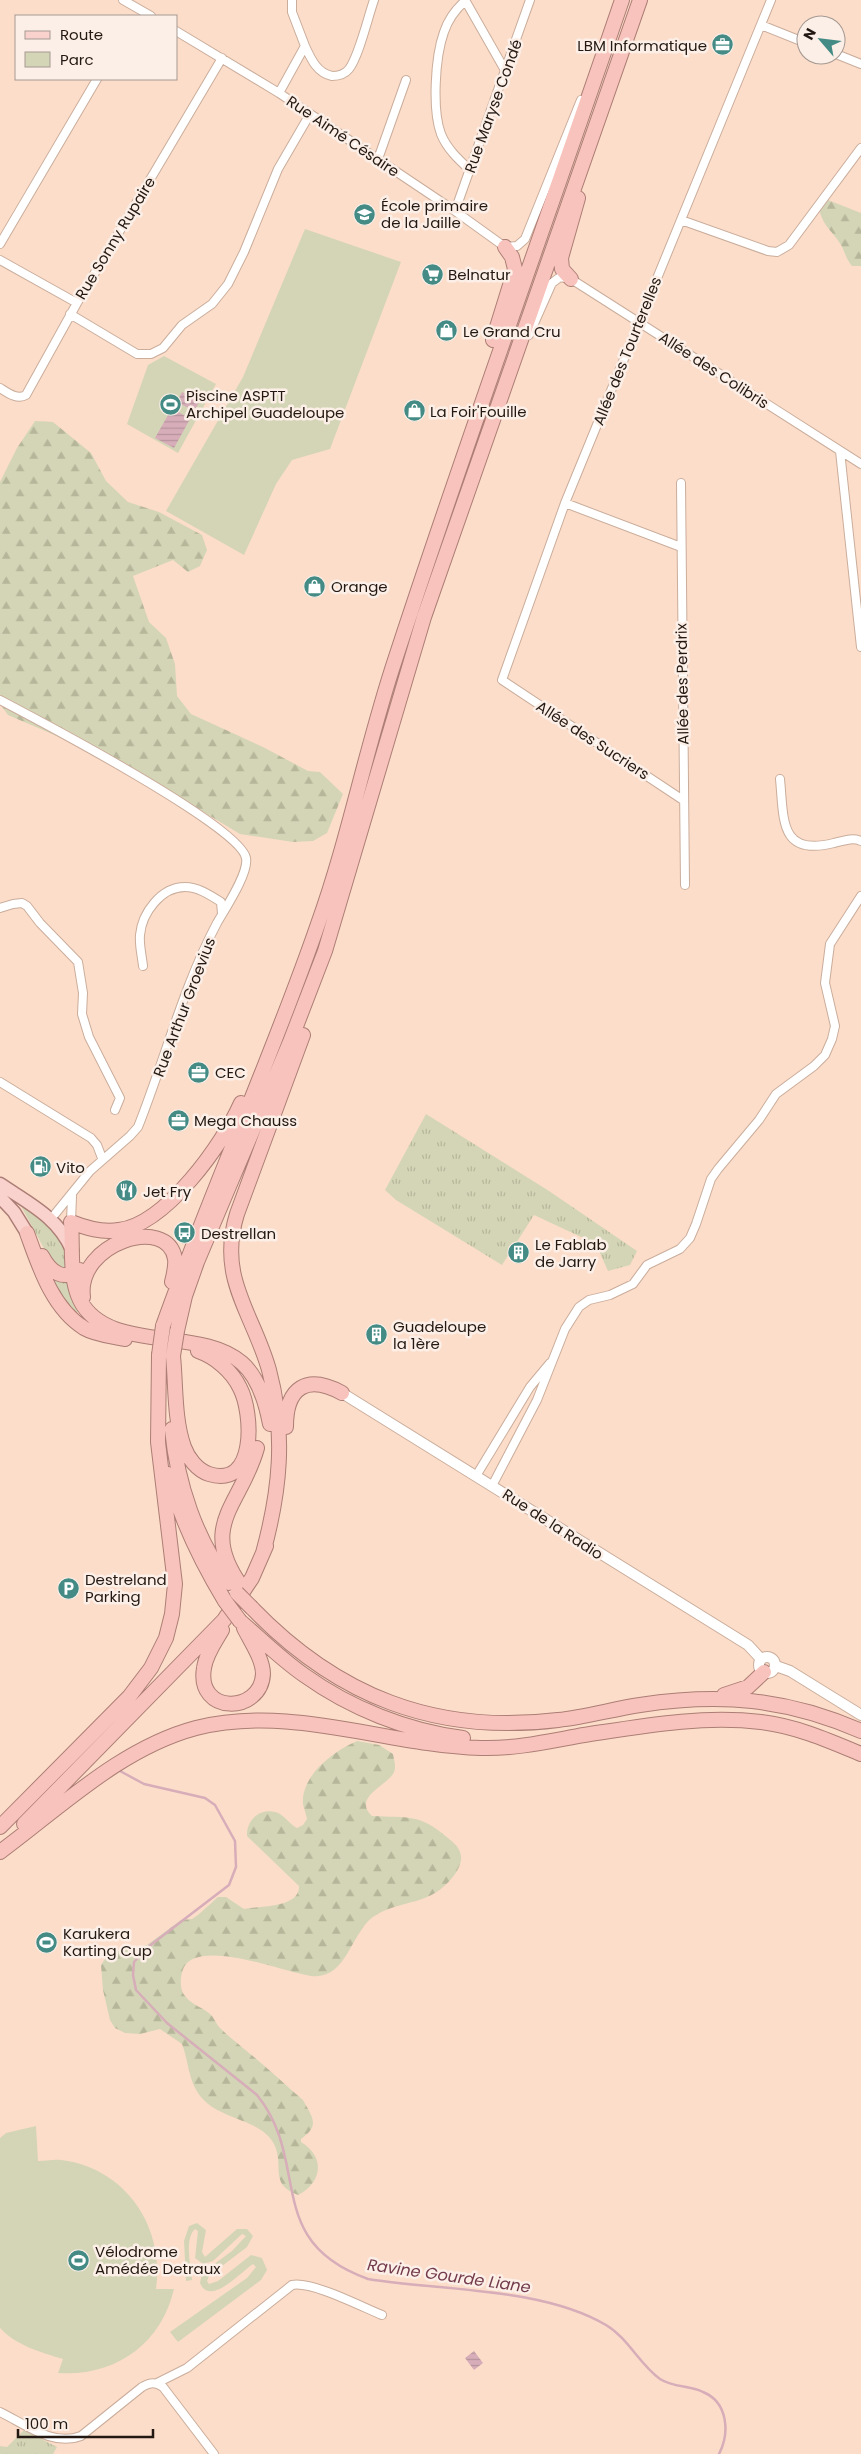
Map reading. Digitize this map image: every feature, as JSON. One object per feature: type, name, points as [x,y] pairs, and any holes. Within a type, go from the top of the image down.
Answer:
[{"type":"highway","points":[[163,1326],[330,891],[392,669],[481,400],[622,0]]},
{"type":"highway","points":[[0,1827],[129,1697],[151,1668],[164,1643],[172,1614],[175,1584],[161,1475],[158,1414],[166,1355],[178,1331],[185,1296],[197,1262],[290,1042],[325,951],[424,616],[640,0]]},
{"type":"highway","points":[[571,279],[561,266],[561,258],[609,84]]},
{"type":"highway","points":[[481,400],[492,345],[515,269],[512,257],[505,247]]},
{"type":"highway","points":[[263,1553],[274,1514],[279,1477],[276,1409],[267,1363],[236,1287],[231,1253],[232,1236],[237,1214],[324,982],[346,914],[367,838],[381,766]]},
{"type":"highway","points":[[263,1553],[274,1490],[273,1438],[267,1408],[255,1380],[244,1364],[222,1351],[203,1345],[147,1336],[115,1328],[96,1320],[79,1298],[74,1274],[71,1222],[90,1228],[119,1230],[139,1225],[150,1219],[174,1199],[229,1126],[294,988]]},
{"type":"highway","points":[[27,1233],[54,1295],[65,1311],[85,1328],[103,1335],[198,1351],[214,1359],[230,1374],[240,1388],[244,1399],[249,1434],[244,1456],[232,1472],[222,1476],[206,1473],[196,1465],[185,1449],[166,1355]]},
{"type":"highway","points":[[27,1233],[54,1273],[64,1276],[74,1274],[103,1252],[124,1240],[145,1236],[164,1242],[172,1251],[175,1259],[174,1270],[163,1326],[174,1447],[181,1479],[204,1545],[235,1597]]},
{"type":"highway","points":[[87,1310],[83,1297],[83,1282],[89,1267],[103,1252]]},
{"type":"highway","points":[[203,1345],[220,1354],[238,1372],[254,1406],[259,1432],[253,1459],[228,1509],[222,1529],[223,1556],[229,1569],[235,1597],[240,1621],[261,1662],[262,1682],[252,1696],[243,1701],[227,1705],[214,1700],[206,1689],[203,1680],[204,1668],[235,1597]]},
{"type":"highway","points":[[0,1850],[193,1654],[235,1597],[252,1578],[277,1515],[286,1454],[286,1411],[290,1399],[297,1390],[309,1384],[327,1386],[342,1393]]},
{"type":"highway","points":[[158,1414],[165,1460],[184,1526],[193,1546],[235,1597],[253,1606],[278,1633],[310,1660],[350,1686],[406,1710],[444,1719],[478,1722],[559,1720],[640,1705],[716,1698],[746,1699],[789,1706],[823,1716],[861,1731]]},
{"type":"highway","points":[[240,1621],[306,1677],[351,1703],[377,1715],[406,1726],[446,1736],[492,1741],[540,1742]]},
{"type":"highway","points":[[716,1698],[748,1687],[767,1665]]},
{"type":"highway","points":[[0,1850],[135,1754],[165,1738],[196,1728],[226,1723],[286,1721],[314,1723],[408,1740],[479,1748],[513,1748],[540,1742],[667,1723],[726,1720],[763,1722],[803,1732],[861,1754]]},
{"type":"main road","points":[[0,1183],[71,1222]]},
{"type":"main road","points":[[0,1183],[50,1218],[64,1234],[73,1252]]},
{"type":"main road","points":[[0,1197],[14,1212],[27,1233]]},
{"type":"street","points":[[123,0],[149,15]]},
{"type":"street","points":[[292,0],[292,12],[305,46],[315,65],[325,74],[336,76],[345,73],[353,63],[374,0]]},
{"type":"street","points":[[470,170],[451,150],[441,132],[436,91],[440,45],[444,31],[453,14],[465,0],[506,72]]},
{"type":"street","name":"Rue Maryse Condé","points":[[455,211],[506,72],[530,0]]},
{"type":"street","name":"Allée des Tourterelles","points":[[502,680],[565,503],[771,0]]},
{"type":"street","points":[[134,15],[138,9]]},
{"type":"street","points":[[761,25],[796,38]]},
{"type":"street","points":[[505,247],[517,246],[525,239],[583,95],[612,30]]},
{"type":"street","name":"Rue Aimé Césaire","points":[[178,32],[279,93],[455,211],[505,247]]},
{"type":"street","points":[[279,93],[305,46]]},
{"type":"street","name":"Rue Sonny Rupaire","points":[[0,388],[16,397],[26,396],[70,314],[222,58]]},
{"type":"street","points":[[846,58],[861,64]]},
{"type":"street","points":[[0,244],[96,80]]},
{"type":"street","points":[[378,159],[406,80]]},
{"type":"street","points":[[70,314],[138,354],[151,354],[163,348],[182,325],[212,304],[228,284],[244,252],[278,168],[310,114]]},
{"type":"street","points":[[681,220],[768,251],[777,252],[789,245],[861,148]]},
{"type":"street","points":[[0,260],[77,302]]},
{"type":"street","points":[[488,433],[550,286],[560,277],[571,279]]},
{"type":"street","name":"Allée des Colibris","points":[[571,279],[861,464]]},
{"type":"street","points":[[840,451],[861,647]]},
{"type":"street","name":"Allée des Perdrix","points":[[680,483],[685,885]]},
{"type":"street","points":[[565,503],[681,547]]},
{"type":"street","name":"Allée des Sucriers","points":[[502,680],[683,800]]},
{"type":"street","name":"Rue Arthur Groevius","points":[[0,700],[175,799],[227,835],[244,852],[247,862],[243,875],[195,970],[138,1126],[130,1136],[102,1158],[55,1214]]},
{"type":"street","points":[[780,779],[784,818],[788,833],[794,840],[813,846],[852,839],[861,841]]},
{"type":"street","points":[[142,966],[139,936],[142,925],[151,906],[168,891],[185,887],[206,892],[221,902],[222,914]]},
{"type":"street","points":[[493,1484],[537,1400],[556,1356],[565,1329],[579,1308],[589,1300],[610,1295],[633,1284],[647,1265],[680,1250],[690,1238],[712,1179],[718,1169],[759,1120],[776,1094],[796,1077],[814,1066],[825,1054],[832,1039],[834,1026],[825,983],[830,944],[861,896]]},
{"type":"street","points":[[0,908],[22,903],[27,906],[40,923],[78,962],[83,993],[82,1014],[89,1037],[120,1098],[115,1110]]},
{"type":"street","points":[[0,913],[13,904]]},
{"type":"street","points":[[0,1082],[91,1138],[97,1145],[102,1158]]},
{"type":"street","points":[[71,1222],[71,1202],[75,1190]]},
{"type":"street","points":[[476,1476],[530,1387],[556,1356]]},
{"type":"street","name":"Rue de la Radio","points":[[342,1393],[476,1476],[493,1484],[632,1575],[748,1645],[767,1665],[790,1671],[861,1715]]},
{"type":"street","points":[[0,2412],[59,2440],[71,2440],[81,2436],[142,2387],[157,2383],[188,2368],[292,2285],[306,2285],[354,2302],[382,2315]]},
{"type":"street","points":[[157,2383],[163,2387],[214,2454]]},
{"type":"green space","points":[[828,200],[861,213],[861,266],[852,266],[838,240],[824,221],[819,210]]},
{"type":"green space","points":[[305,229],[401,262],[330,449],[292,460],[276,484],[244,555],[166,511],[243,377]]},
{"type":"green space","name":"Piscine ASPTT Archipel Guadeloupe","points":[[164,356],[216,384],[178,453],[127,424],[148,365]]},
{"type":"green space","points":[[35,421],[53,422],[91,453],[106,481],[128,502],[159,512],[202,535],[207,550],[200,566],[188,572],[173,560],[133,576],[149,622],[166,638],[175,664],[177,696],[191,714],[263,747],[308,771],[320,772],[343,794],[327,833],[313,841],[293,842],[240,834],[129,767],[8,715],[0,704],[0,482],[17,448]]},
{"type":"green space","points":[[426,1114],[549,1191],[637,1251],[630,1265],[608,1271],[596,1244],[534,1215],[502,1265],[396,1200],[385,1190]]},
{"type":"green space","points":[[24,1203],[65,1239],[70,1267],[64,1271],[53,1265],[21,1206]]},
{"type":"green space","points":[[52,1277],[72,1279],[81,1310],[76,1313],[58,1292]]},
{"type":"green space","points":[[357,1741],[379,1745],[393,1754],[395,1769],[393,1774],[368,1798],[367,1810],[372,1816],[413,1818],[429,1824],[438,1830],[456,1846],[461,1856],[461,1861],[455,1874],[446,1885],[426,1898],[394,1907],[373,1917],[365,1925],[340,1964],[333,1971],[323,1975],[311,1976],[225,1956],[208,1956],[193,1959],[184,1967],[181,1978],[183,1993],[188,1999],[209,2013],[223,2031],[303,2100],[310,2112],[313,2126],[301,2139],[301,2142],[314,2155],[318,2170],[312,2184],[298,2195],[289,2191],[280,2180],[277,2152],[268,2136],[260,2129],[219,2111],[201,2097],[191,2078],[182,2044],[160,2029],[140,2034],[125,2033],[115,2028],[110,2020],[103,1990],[101,1965],[107,1956],[120,1950],[147,1945],[181,1920],[192,1919],[218,1897],[226,1897],[244,1909],[278,1905],[293,1898],[298,1893],[299,1886],[247,1836],[251,1821],[258,1814],[269,1811],[281,1815],[297,1828],[303,1825],[307,1819],[303,1804],[307,1783],[329,1758]]},
{"type":"green space","name":"Vélodrome Amédée Detraux","points":[[36,2126],[38,2161],[61,2160],[84,2165],[105,2175],[122,2188],[136,2204],[147,2223],[154,2244],[157,2266],[156,2289],[174,2289],[168,2309],[146,2341],[132,2354],[116,2363],[98,2369],[79,2373],[58,2373],[63,2359],[21,2344],[0,2328],[0,2138],[6,2133]]},
{"type":"green space","points":[[197,2223],[206,2230],[202,2252],[205,2257],[237,2229],[247,2229],[253,2236],[247,2247],[209,2276],[207,2281],[209,2284],[218,2281],[251,2255],[262,2258],[267,2270],[261,2280],[178,2342],[170,2332],[247,2278],[256,2267],[253,2264],[226,2286],[218,2290],[211,2291],[205,2289],[200,2283],[202,2273],[232,2251],[246,2236],[242,2234],[213,2261],[203,2264],[195,2258],[198,2231],[195,2229],[189,2246],[192,2280],[186,2281],[184,2241],[189,2226]]},
{"type":"green space","points":[[24,2430],[57,2447],[53,2454],[0,2454],[0,2446],[7,2447]]},
{"type":"shaded area","points":[[182,392],[200,401],[194,411],[177,402]]},
{"type":"shaded area","points":[[172,408],[190,419],[174,448],[155,438]]},
{"type":"shaded area","points":[[474,2351],[483,2363],[474,2370],[465,2358]]},
{"type":"waterway","name":"Ravine Gourde Liane","points":[[120,1771],[144,1784],[205,1798],[215,1805],[235,1841],[236,1867],[229,1885],[148,1947],[134,1962],[133,1975],[136,1990],[167,2023],[257,2095],[273,2121],[283,2147],[293,2198],[301,2222],[314,2244],[335,2263],[368,2279],[522,2297],[552,2303],[606,2325],[614,2330],[660,2379],[671,2384],[703,2392],[718,2403],[722,2410],[725,2428],[725,2437],[719,2454]]},
{"type":"place","name":"LBM Informatique","points":[[723,45]]},
{"type":"place","name":"École primaire de la Jaille","points":[[365,214]]},
{"type":"place","name":"Belnatur","points":[[432,274]]},
{"type":"place","name":"Le Grand Cru","points":[[447,331]]},
{"type":"place","name":"Piscine ASPTT Archipel Guadeloupe","points":[[170,404]]},
{"type":"place","name":"La Foir'Fouille","points":[[414,411]]},
{"type":"place","name":"Orange","points":[[315,586]]},
{"type":"place","name":"CEC","points":[[199,1072]]},
{"type":"place","name":"Mega Chauss","points":[[178,1120]]},
{"type":"place","name":"Vito","points":[[40,1167]]},
{"type":"place","name":"Jet Fry","points":[[127,1191]]},
{"type":"place","name":"Destrellan","points":[[185,1233]]},
{"type":"place","name":"Le Fablab de Jarry","points":[[519,1253]]},
{"type":"place","name":"Guadeloupe la 1ère","points":[[377,1335]]},
{"type":"place","name":"Destreland Parking","points":[[69,1588]]},
{"type":"place","name":"Karukera Karting Cup","points":[[47,1942]]},
{"type":"place","name":"Vélodrome Amédée Detraux","points":[[79,2260]]}]
